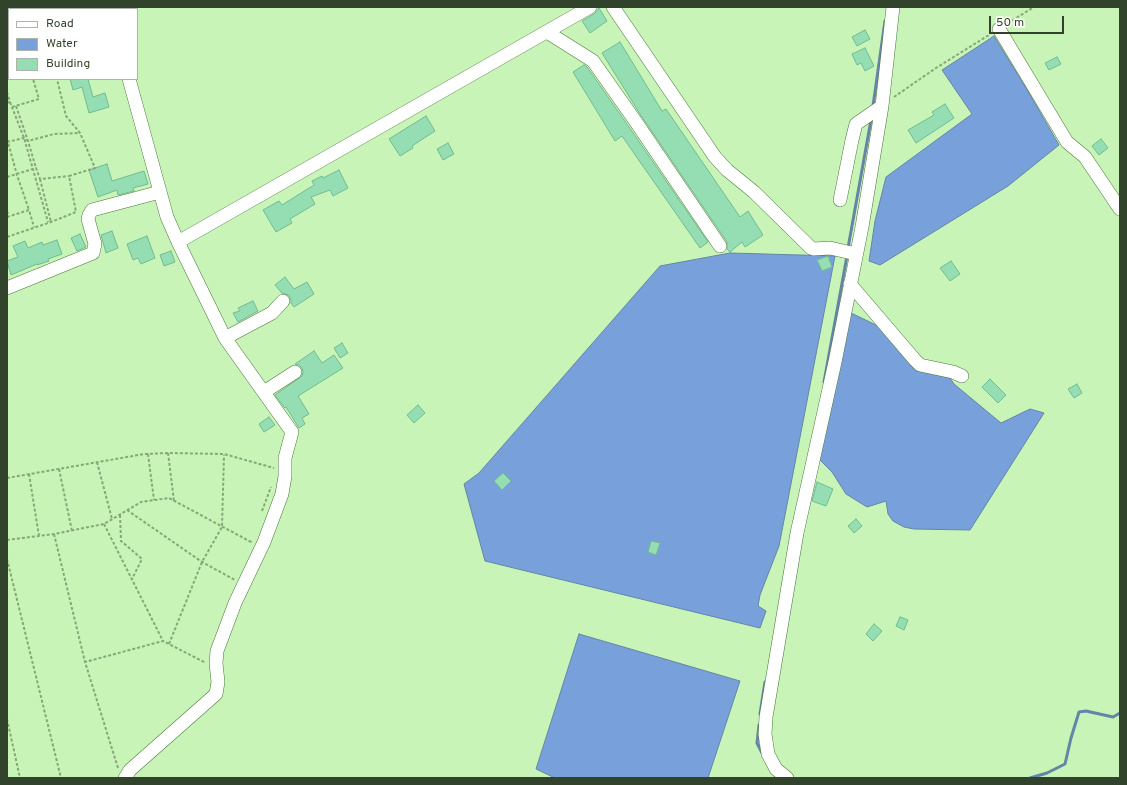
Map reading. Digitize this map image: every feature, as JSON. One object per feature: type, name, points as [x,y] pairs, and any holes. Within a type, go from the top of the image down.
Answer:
[{"type":"street","points":[[178,242],[590,7]]},
{"type":"street","points":[[613,7],[703,140],[727,170],[754,192],[811,248],[830,248],[851,252]]},
{"type":"street","points":[[787,778],[776,769],[768,754],[765,734],[766,717],[797,533],[835,362],[850,284],[851,252],[862,227],[893,7]]},
{"type":"street","points":[[999,29],[1067,142],[1085,157],[1120,209]]},
{"type":"street","points":[[547,32],[593,61],[720,246]]},
{"type":"street","points":[[122,775],[130,770],[216,694],[218,682],[216,663],[217,651],[235,603],[264,542],[282,494],[285,458],[292,432],[225,338],[178,242],[167,217],[129,80]]},
{"type":"street","points":[[840,200],[856,124],[878,109]]},
{"type":"street","points":[[7,288],[93,252],[95,244],[88,219],[88,214],[92,210],[160,192]]},
{"type":"street","points":[[850,284],[920,365],[953,372],[962,376]]},
{"type":"street","points":[[225,338],[272,313],[283,302]]},
{"type":"street","points":[[264,392],[295,372]]},
{"type":"path","points":[[878,109],[936,68],[1034,7]]},
{"type":"path","points":[[12,107],[39,99],[33,80]]},
{"type":"path","points":[[40,179],[69,176],[95,168],[80,133],[66,116],[56,80]]},
{"type":"path","points":[[7,92],[8,102],[12,107],[24,138],[50,222]]},
{"type":"path","points":[[16,106],[40,179],[50,222]]},
{"type":"path","points":[[28,141],[54,134],[80,133]]},
{"type":"path","points":[[28,141],[24,138],[7,141],[34,227]]},
{"type":"path","points":[[7,177],[36,168]]},
{"type":"path","points":[[7,237],[76,212],[69,176]]},
{"type":"path","points":[[7,211],[8,217],[29,210]]},
{"type":"path","points":[[168,453],[174,501]]},
{"type":"path","points":[[7,478],[148,454],[168,453],[224,454],[277,469]]},
{"type":"path","points":[[148,454],[154,500]]},
{"type":"path","points":[[168,644],[202,562],[222,527],[224,454]]},
{"type":"path","points":[[97,462],[112,519]]},
{"type":"path","points":[[59,469],[72,531]]},
{"type":"path","points":[[29,474],[39,536]]},
{"type":"path","points":[[262,513],[272,484]]},
{"type":"path","points":[[7,540],[54,534],[104,524],[140,502],[169,498],[251,542],[249,548]]},
{"type":"path","points":[[127,510],[202,562],[236,581],[238,574]]},
{"type":"path","points":[[120,515],[121,541],[142,559],[132,579]]},
{"type":"path","points":[[104,524],[163,641],[207,664],[209,657]]},
{"type":"path","points":[[54,534],[85,662],[122,775]]},
{"type":"path","points":[[7,559],[61,778]]},
{"type":"path","points":[[85,662],[163,641]]},
{"type":"path","points":[[7,719],[20,778]]},
{"type":"water","points":[[994,36],[1059,145],[1008,186],[880,265],[869,261],[875,221],[886,177],[972,114],[942,70]]},
{"type":"water","points":[[730,253],[835,256],[779,546],[760,595],[758,606],[766,611],[760,628],[485,561],[464,484],[479,473],[660,266]]},
{"type":"water","points":[[849,312],[878,326],[914,369],[950,378],[954,384],[1001,423],[1030,409],[1044,413],[970,530],[914,529],[904,527],[893,521],[888,514],[886,501],[867,507],[846,494],[832,472],[818,458]]},
{"type":"water","points":[[579,634],[740,681],[708,778],[555,778],[536,769]]},
{"type":"building","points":[[599,8],[607,21],[590,33],[582,21],[594,14]]},
{"type":"building","points":[[865,30],[870,39],[857,46],[852,37]]},
{"type":"building","points":[[620,42],[662,111],[666,109],[740,217],[748,211],[763,235],[745,247],[742,242],[730,252],[727,249],[727,242],[640,114],[602,53]]},
{"type":"building","points":[[865,48],[874,66],[865,71],[861,63],[857,65],[852,54]]},
{"type":"building","points":[[1057,57],[1061,64],[1049,70],[1045,63]]},
{"type":"building","points":[[584,65],[587,67],[708,242],[700,248],[622,136],[615,141],[573,72]]},
{"type":"building","points":[[70,80],[88,80],[93,97],[105,93],[109,107],[89,113],[82,87],[73,90]]},
{"type":"building","points":[[945,104],[954,118],[916,143],[908,130],[934,115],[932,112]]},
{"type":"building","points":[[426,116],[435,131],[400,156],[389,139]]},
{"type":"building","points":[[1101,139],[1108,148],[1099,155],[1092,146]]},
{"type":"building","points":[[448,143],[454,154],[443,160],[437,149]]},
{"type":"building","points":[[107,164],[112,181],[144,171],[148,184],[133,188],[134,191],[118,195],[117,190],[98,197],[89,170]]},
{"type":"building","points":[[339,170],[348,188],[333,196],[330,190],[311,197],[315,204],[290,219],[292,223],[276,232],[263,210],[279,201],[282,205],[314,185],[312,181],[322,176],[323,178]]},
{"type":"building","points":[[112,231],[118,248],[106,253],[101,235]]},
{"type":"building","points":[[80,234],[86,247],[77,251],[71,238]]},
{"type":"building","points":[[147,236],[155,258],[141,264],[138,258],[133,260],[127,244]]},
{"type":"building","points":[[57,240],[62,254],[48,259],[49,261],[37,264],[11,275],[7,261],[18,257],[13,246],[25,241],[28,248],[42,242],[43,245]]},
{"type":"building","points":[[171,251],[175,262],[164,266],[160,255]]},
{"type":"building","points":[[828,256],[832,267],[822,271],[817,260]]},
{"type":"building","points":[[951,261],[960,274],[950,281],[940,268]]},
{"type":"building","points":[[285,277],[294,289],[307,282],[314,294],[294,307],[291,303],[289,295],[282,293],[275,285]]},
{"type":"building","points":[[253,301],[258,311],[238,322],[233,313],[240,311],[238,308]]},
{"type":"building","points":[[342,343],[348,353],[340,358],[334,348]]},
{"type":"building","points":[[314,351],[322,363],[334,355],[343,368],[298,396],[309,414],[302,418],[305,424],[299,428],[286,407],[285,408],[275,395],[302,376],[302,368],[295,364]]},
{"type":"building","points":[[990,379],[1006,395],[998,403],[982,387]]},
{"type":"building","points":[[1077,384],[1082,393],[1074,398],[1068,389]]},
{"type":"building","points":[[418,405],[425,413],[414,423],[407,415]]},
{"type":"building","points":[[269,417],[275,425],[264,432],[259,424]]},
{"type":"building","points":[[503,473],[511,481],[502,490],[494,481]]},
{"type":"building","points":[[817,482],[833,489],[826,506],[812,501]]},
{"type":"building","points":[[856,519],[862,526],[854,533],[848,526]]},
{"type":"building","points":[[651,541],[660,543],[656,555],[648,552]]},
{"type":"building","points":[[900,617],[908,620],[904,630],[896,626]]},
{"type":"building","points":[[874,624],[882,631],[873,641],[866,634]]},
{"type":"waterway","points":[[873,106],[885,21]]},
{"type":"waterway","points":[[848,248],[871,120]]},
{"type":"waterway","points":[[824,382],[847,256]]},
{"type":"waterway","points":[[760,714],[765,682]]},
{"type":"waterway","points":[[1030,778],[1047,773],[1065,764],[1079,712],[1086,711],[1113,717],[1120,713]]},
{"type":"waterway","points":[[759,725],[757,743],[762,753]]}]
